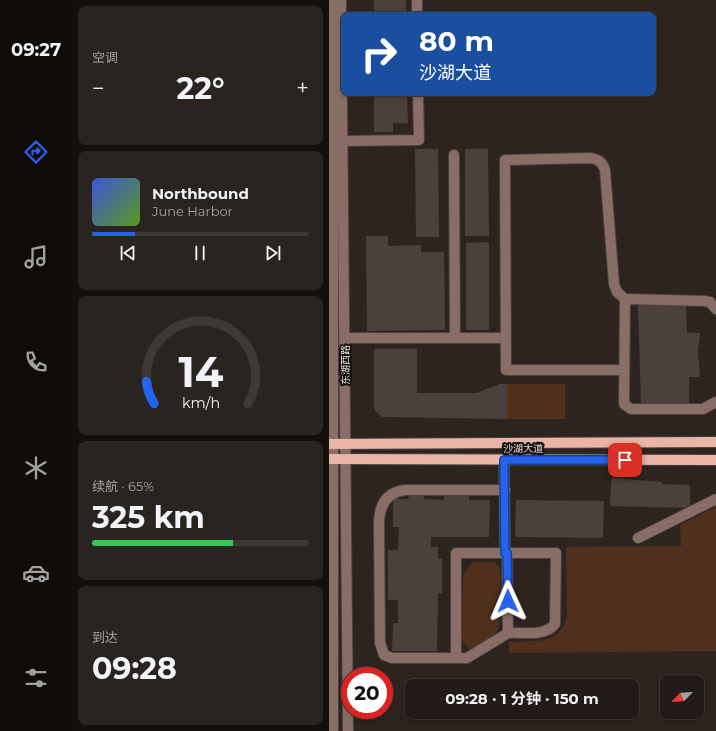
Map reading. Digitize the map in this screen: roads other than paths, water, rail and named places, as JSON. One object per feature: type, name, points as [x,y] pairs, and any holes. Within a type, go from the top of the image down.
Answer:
[{"type":"main road","name":"沙湖大道","points":[[331,444],[716,442]]},
{"type":"main road","name":"沙湖大道","points":[[331,460],[716,460]]},
{"type":"street","name":"东湖西路","points":[[333,0],[331,109],[331,623],[333,731]]},
{"type":"street","name":"东湖西路","points":[[341,0],[341,12]]},
{"type":"street","points":[[417,0],[417,12]]},
{"type":"street","name":"东湖西路","points":[[342,96],[348,731]]},
{"type":"street","points":[[343,141],[419,140],[418,96]]},
{"type":"street","points":[[454,155],[455,338]]},
{"type":"street","points":[[624,370],[506,370],[505,160],[589,158],[602,162],[605,170],[614,284],[617,292],[625,299],[705,301],[710,302],[716,309]]},
{"type":"street","points":[[625,299],[624,404],[629,409],[703,409],[716,402]]},
{"type":"street","points":[[345,338],[505,338]]},
{"type":"street","points":[[504,460],[508,633]]},
{"type":"street","points":[[456,658],[456,553],[556,553],[555,624],[551,629],[542,632],[508,633],[472,656],[456,658],[392,658],[386,656],[381,650],[379,524],[381,507],[388,496],[398,491],[505,490]]},
{"type":"street","points":[[638,538],[716,499]]}]
